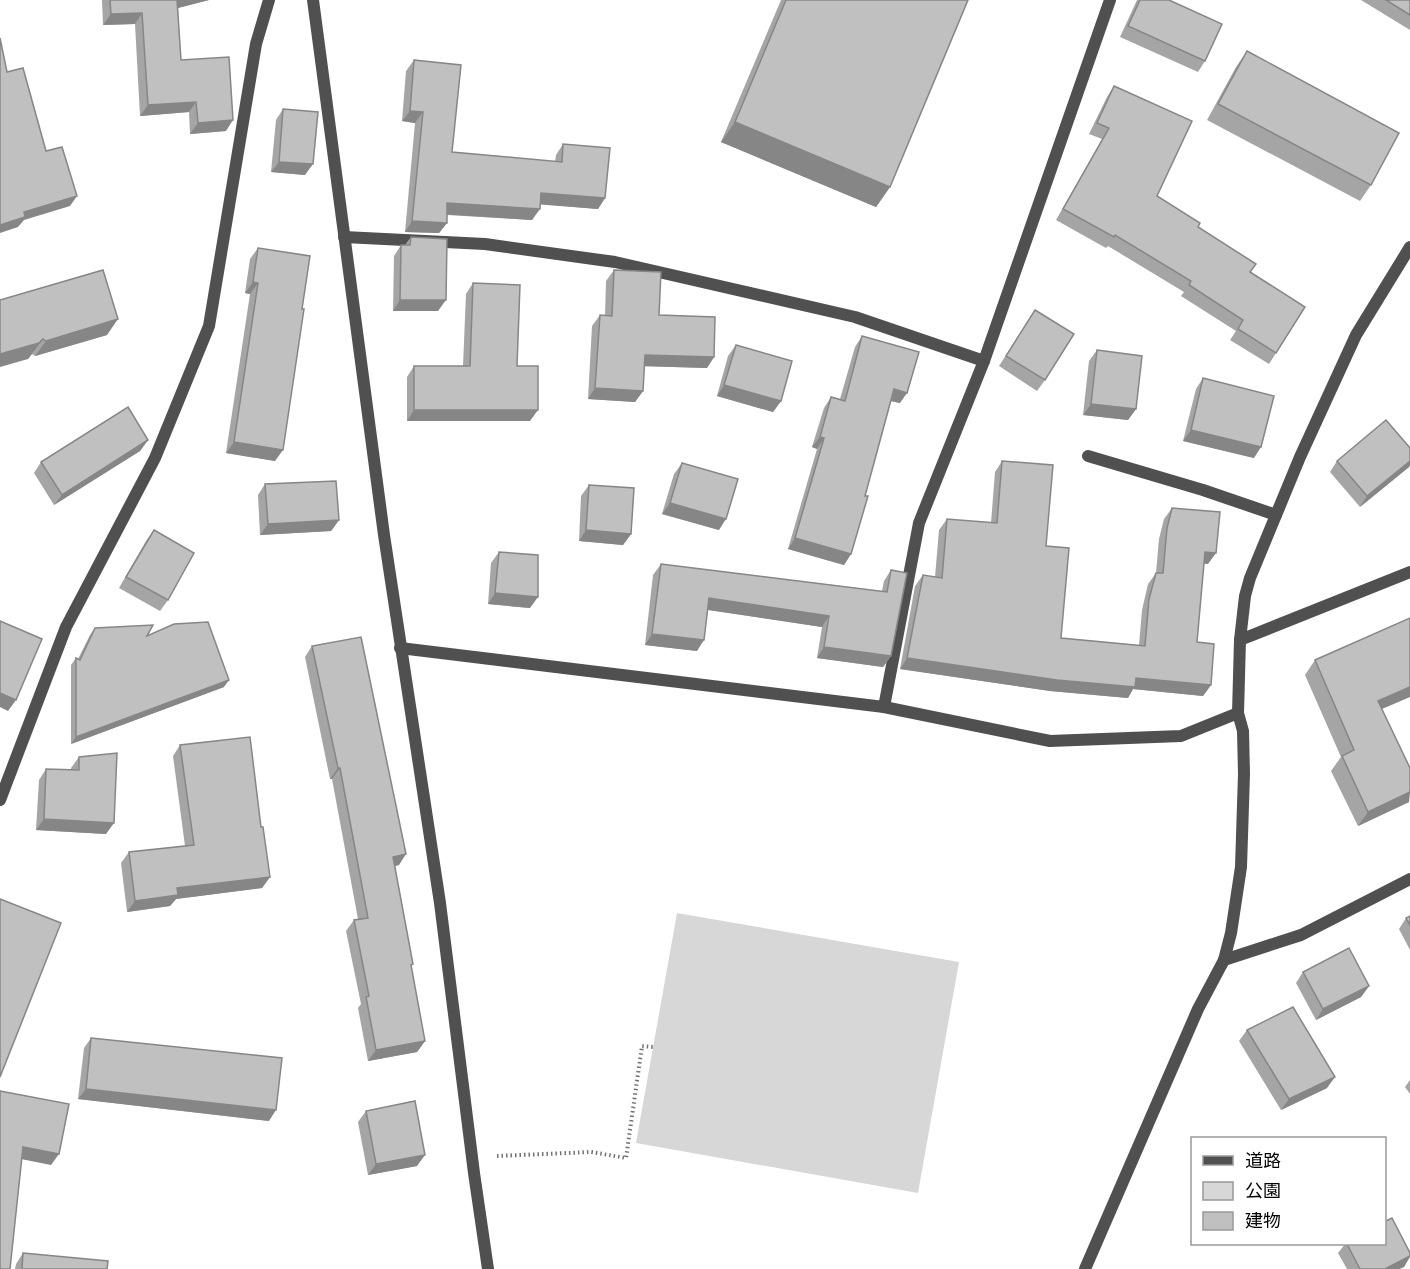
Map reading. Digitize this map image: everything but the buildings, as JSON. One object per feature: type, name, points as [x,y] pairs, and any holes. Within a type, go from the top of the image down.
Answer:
[{"type":"street","points":[[0,800],[66,627],[155,458],[209,326],[256,44],[269,0]]},
{"type":"street","points":[[313,0],[400,648],[440,903],[488,1269]]},
{"type":"street","points":[[884,707],[919,523],[984,361],[1110,0]]},
{"type":"street","points":[[344,237],[485,244],[615,262],[855,317],[984,361]]},
{"type":"street","points":[[1085,1269],[1198,1010],[1224,960],[1231,933],[1241,867],[1244,774],[1243,731],[1238,713],[1240,640],[1245,596],[1300,457],[1356,335],[1410,247]]},
{"type":"street","points":[[1088,456],[1203,490],[1276,515]]},
{"type":"street","points":[[1240,640],[1410,572]]},
{"type":"street","points":[[400,648],[884,707],[1050,741],[1181,736],[1238,713]]},
{"type":"street","points":[[1224,960],[1301,936],[1410,879]]},
{"type":"path","points":[[472,1157],[591,1152],[626,1158],[642,1046],[653,1047]]},
{"type":"green space","points":[[677,913],[959,962],[918,1193],[636,1143]]}]
